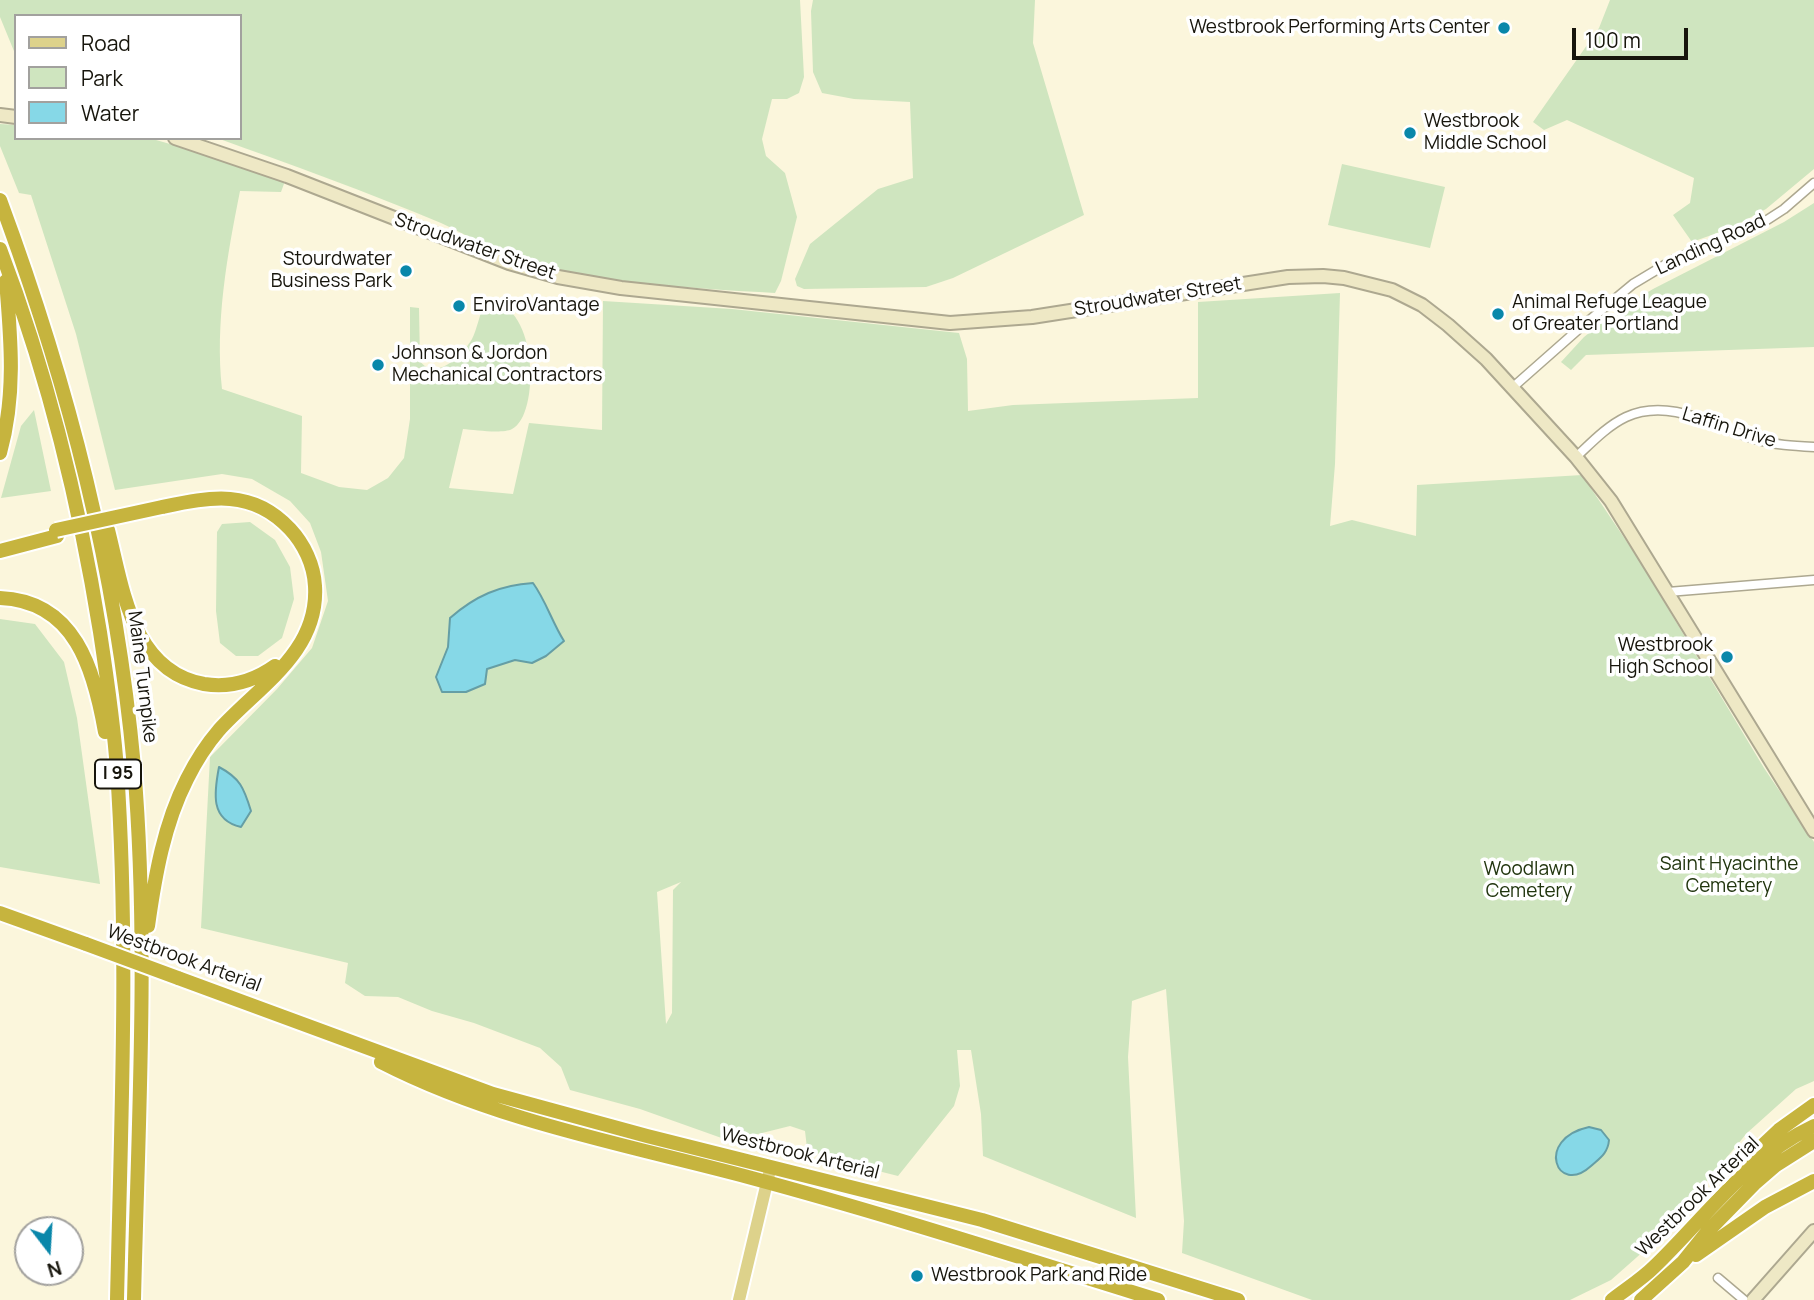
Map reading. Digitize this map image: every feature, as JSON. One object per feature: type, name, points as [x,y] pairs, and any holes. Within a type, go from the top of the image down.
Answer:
[{"type":"highway","name":"Maine Turnpike","points":[[0,200],[57,364],[89,484],[110,588],[124,679],[134,767],[141,945],[134,1300]]},
{"type":"highway","name":"Maine Turnpike","points":[[2,255],[56,422],[87,557],[109,693],[117,768],[124,922],[117,1300]]},
{"type":"highway","points":[[0,453],[8,419],[13,364],[2,255]]},
{"type":"highway","points":[[89,484],[98,493],[136,630],[157,660],[188,679],[215,685],[243,682],[268,671],[289,652],[306,620],[309,583],[297,548],[279,527],[265,516],[239,506],[211,504],[162,511]]},
{"type":"highway","points":[[0,544],[220,498],[247,502],[272,514],[293,532],[303,547],[313,573],[315,601],[309,628],[296,653],[218,732],[187,778],[167,829],[147,932],[141,945]]},
{"type":"highway","points":[[0,551],[57,533]]},
{"type":"highway","points":[[0,598],[29,602],[54,615],[67,628],[82,652],[92,677],[103,721],[121,846]]},
{"type":"highway","name":"Westbrook Arterial","points":[[0,913],[493,1094],[647,1136],[982,1220],[1238,1300]]},
{"type":"highway","name":"Westbrook Arterial","points":[[354,1043],[371,1057],[389,1066],[517,1117],[568,1133],[767,1183],[898,1220],[1158,1300]]},
{"type":"highway","points":[[1715,1203],[1733,1174],[1759,1148],[1814,1105]]},
{"type":"highway","name":"Westbrook Arterial","points":[[1612,1300],[1652,1269],[1758,1160],[1794,1135],[1814,1126]]},
{"type":"highway","name":"Westbrook Arterial","points":[[1640,1300],[1683,1262],[1708,1231],[1754,1184],[1776,1165],[1814,1141]]},
{"type":"highway","points":[[1683,1262],[1765,1207],[1814,1181]]},
{"type":"main road","name":"Stroudwater Street","points":[[181,140],[253,163],[481,253],[537,272],[621,288],[950,323],[1005,320],[1288,277],[1344,278],[1392,290],[1422,305],[1448,324],[1513,387],[1576,457],[1611,501],[1814,831]]},
{"type":"main road","points":[[739,1300],[771,1167]]},
{"type":"main road","points":[[1754,1300],[1814,1231]]},
{"type":"street","name":"Landing Road","points":[[1513,387],[1580,328],[1653,271],[1767,220],[1814,183]]},
{"type":"street","name":"Laffin Drive","points":[[1576,457],[1602,433],[1625,417],[1652,410],[1680,412],[1770,443],[1814,447]]},
{"type":"street","points":[[1668,592],[1814,580]]},
{"type":"street","points":[[1718,1278],[1744,1300]]},
{"type":"green space","points":[[0,0],[800,0],[804,77],[799,93],[787,99],[772,99],[762,139],[766,156],[785,173],[797,217],[781,281],[775,293],[676,287],[608,279],[543,266],[513,257],[441,223],[222,140],[242,140],[242,14],[14,14],[14,51],[0,17]]},
{"type":"green space","points":[[813,0],[1035,0],[1033,43],[1084,215],[953,278],[926,287],[804,289],[797,286],[795,279],[810,244],[878,189],[913,178],[910,102],[854,99],[822,93],[813,72]]},
{"type":"green space","points":[[1610,0],[1814,0],[1814,169],[1766,209],[1731,228],[1692,242],[1673,215],[1690,203],[1694,178],[1567,120],[1544,130],[1533,122],[1599,28]]},
{"type":"green space","points":[[0,124],[14,125],[14,140],[156,140],[285,181],[281,192],[240,191],[221,314],[222,389],[302,416],[301,473],[339,487],[367,490],[388,478],[404,458],[410,419],[410,307],[419,308],[420,361],[433,369],[448,364],[468,346],[487,303],[504,306],[516,319],[525,337],[530,359],[528,403],[521,420],[512,429],[463,429],[449,488],[513,494],[529,423],[602,430],[603,301],[732,309],[959,333],[967,359],[968,411],[1013,405],[1198,398],[1198,302],[1340,293],[1335,464],[1330,526],[1352,520],[1416,536],[1417,485],[1582,475],[1637,557],[1764,768],[1814,842],[1814,1081],[1796,1089],[1747,1133],[1662,1235],[1611,1280],[1570,1300],[1312,1300],[1182,1253],[1184,1221],[1166,989],[1132,1001],[1128,1057],[1136,1218],[983,1156],[981,1114],[971,1050],[957,1050],[960,1086],[954,1106],[898,1176],[827,1158],[807,1148],[805,1131],[790,1126],[730,1141],[640,1109],[570,1090],[561,1067],[540,1048],[398,997],[365,996],[345,983],[348,963],[201,928],[210,757],[277,689],[312,648],[328,601],[321,552],[310,523],[290,501],[252,479],[222,474],[115,490],[76,334],[31,195],[19,193],[0,146]],"holes":[[[681,882],[673,890],[672,1013],[666,1024],[657,892]]]},
{"type":"green space","points":[[1342,164],[1445,187],[1430,248],[1328,225]]},
{"type":"green space","points":[[1814,203],[1814,347],[1586,355],[1571,370],[1561,362],[1584,337],[1618,310],[1653,289],[1784,222]]},
{"type":"green space","points":[[34,410],[51,491],[1,498],[21,426]]},
{"type":"green space","points":[[250,522],[275,540],[290,567],[294,599],[282,638],[258,656],[236,656],[220,643],[216,611],[217,532],[222,524]]},
{"type":"green space","points":[[0,619],[35,624],[64,662],[77,718],[100,884],[0,867]]},
{"type":"water","points":[[533,583],[564,641],[546,656],[532,663],[515,660],[487,669],[485,684],[466,692],[442,692],[436,677],[448,647],[450,618],[489,593],[510,586]]},
{"type":"water","points":[[219,767],[237,780],[246,796],[251,811],[241,827],[224,818],[216,804]]},
{"type":"water","points":[[1589,1127],[1601,1130],[1609,1140],[1607,1148],[1591,1166],[1579,1174],[1569,1175],[1561,1170],[1556,1153],[1561,1143],[1572,1133]]},
{"type":"place","name":"Westbrook Performing Arts Center","points":[[1504,28]]},
{"type":"place","name":"Westbrook Middle School","points":[[1410,133]]},
{"type":"place","name":"Stourdwater Business Park","points":[[406,271]]},
{"type":"place","name":"EnviroVantage","points":[[459,306]]},
{"type":"place","name":"Animal Refuge League of Greater Portland","points":[[1498,314]]},
{"type":"place","name":"Johnson & Jordon Mechanical Contractors","points":[[378,365]]},
{"type":"place","name":"Westbrook High School","points":[[1727,657]]},
{"type":"place","name":"Westbrook Park and Ride","points":[[917,1276]]},
{"type":"park label","name":"Saint Hyacinthe Cemetery","points":[[1729,876]]},
{"type":"park label","name":"Woodlawn Cemetery","points":[[1529,881]]}]
